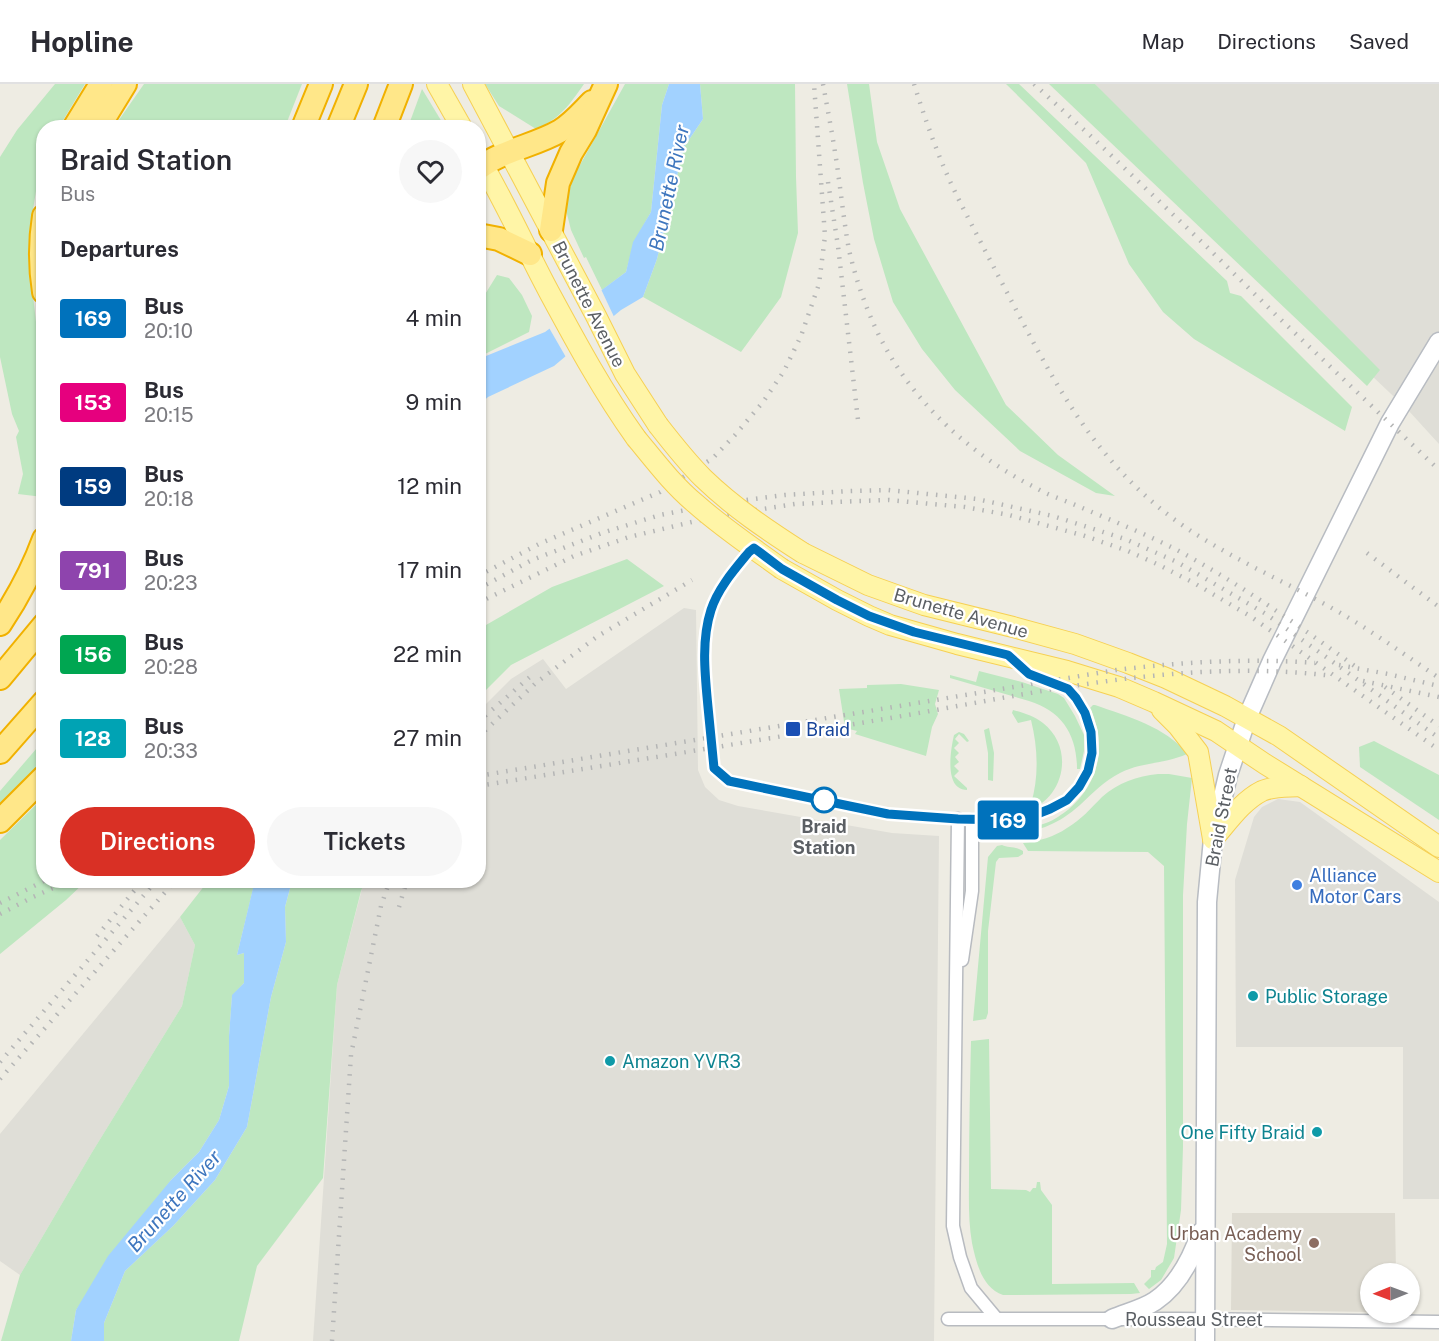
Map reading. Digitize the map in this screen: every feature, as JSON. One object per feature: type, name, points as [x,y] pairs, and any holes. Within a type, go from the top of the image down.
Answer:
[{"type":"highway","points":[[79,120],[101,84]]},
{"type":"highway","points":[[103,120],[125,84]]},
{"type":"highway","points":[[306,120],[321,84]]},
{"type":"highway","points":[[341,120],[356,84]]},
{"type":"highway","points":[[387,120],[401,84]]},
{"type":"highway","points":[[486,161],[560,131],[574,120],[605,87]]},
{"type":"highway","points":[[551,230],[558,183],[605,87]]},
{"type":"highway","points":[[486,237],[499,239],[530,254]]},
{"type":"highway","points":[[0,624],[22,588],[36,559]]},
{"type":"highway","points":[[0,678],[36,635]]},
{"type":"highway","points":[[0,752],[36,711]]},
{"type":"highway","points":[[0,820],[36,785]]},
{"type":"main road","points":[[437,84],[457,120]]},
{"type":"main road","name":"Brunette Avenue","points":[[472,84],[625,374],[658,425],[682,455],[702,477],[732,503],[764,528],[803,552],[868,585],[924,605],[1075,645],[1166,678],[1279,736],[1439,847]]},
{"type":"main road","name":"Brunette Avenue","points":[[486,174],[604,391],[636,438],[668,477],[695,504],[782,569],[837,600],[890,625],[1067,671],[1119,687],[1154,702],[1216,731],[1439,872]]},
{"type":"main road","name":"Braid Street","points":[[1205,1341],[1207,902],[1213,839],[1237,745],[1272,660],[1390,423],[1439,342]]},
{"type":"main road","points":[[1154,702],[1178,726],[1198,752],[1213,839]]},
{"type":"main road","points":[[1213,839],[1240,807],[1263,791],[1279,787],[1301,786]]},
{"type":"main road","points":[[1112,1319],[1155,1302],[1172,1287],[1189,1262],[1205,1222]]},
{"type":"street","points":[[958,819],[953,1226],[960,1257],[971,1288],[996,1318]]},
{"type":"street","points":[[955,1012],[972,891],[972,820]]},
{"type":"street","name":"Rousseau Street","points":[[948,1319],[1439,1322]]},
{"type":"shaded area","points":[[1095,84],[1439,84],[1439,444],[1408,410],[1334,340]]},
{"type":"shaded area","points":[[684,608],[696,610],[698,770],[705,787],[719,800],[738,806],[892,833],[939,836],[934,1341],[313,1341],[337,985],[362,888],[486,888],[486,704],[511,679],[543,659],[566,689]]},
{"type":"shaded area","points":[[1278,799],[1300,802],[1439,902],[1439,1199],[1403,1199],[1403,1047],[1236,1047],[1235,880],[1254,817],[1262,807]]},
{"type":"shaded area","points":[[180,917],[195,945],[182,1006],[20,1275],[0,1261],[0,1134]]},
{"type":"shaded area","name":"Urban Academy School","points":[[1232,1213],[1395,1213],[1396,1263],[1360,1263],[1360,1312],[1231,1310]]},
{"type":"green space","points":[[55,84],[85,84],[63,120],[36,120],[36,191],[29,260],[36,322],[36,496],[18,494],[23,474],[16,437],[19,431],[12,414],[0,357],[0,157],[17,130]]},
{"type":"green space","points":[[144,84],[302,84],[288,120],[119,120]]},
{"type":"green space","points":[[485,84],[584,84],[558,116],[536,129],[499,106]]},
{"type":"green space","points":[[625,84],[669,84],[662,105],[651,212],[634,242],[626,272],[602,290],[571,230],[566,210],[567,195],[575,174]]},
{"type":"green space","points":[[700,84],[795,84],[798,233],[781,297],[741,352],[643,297],[657,259],[684,147],[703,119]]},
{"type":"green space","points":[[847,84],[869,84],[877,142],[900,209],[1006,405],[1058,455],[1115,496],[1096,493],[1020,451],[955,390],[922,349],[893,302],[874,239]]},
{"type":"green space","points":[[1006,84],[1019,84],[1227,281],[1230,293],[1241,296],[1352,407],[1345,431],[1194,339],[1163,312],[1129,264],[1086,163]]},
{"type":"green space","points":[[1049,84],[1095,84],[1380,370],[1367,386]]},
{"type":"green space","points":[[422,89],[441,120],[411,120]]},
{"type":"green space","points":[[497,275],[509,278],[522,295],[532,316],[529,332],[486,354],[486,293]]},
{"type":"green space","points":[[627,559],[664,586],[511,665],[486,690],[486,625],[552,587]]},
{"type":"green space","points":[[979,671],[1022,682],[1064,698],[1084,735],[1084,751],[1080,769],[1077,769],[1071,735],[1059,718],[1050,711],[1029,701],[950,678],[950,675],[976,682]]},
{"type":"green space","points":[[901,684],[939,690],[935,704],[938,714],[932,727],[926,756],[855,734],[857,731],[845,728],[839,689]]},
{"type":"green space","points":[[1093,705],[1132,718],[1169,736],[1187,754],[1128,769],[1114,776],[1070,813],[1049,825],[1027,832],[990,833],[991,829],[1026,828],[1049,822],[1069,809],[1080,798],[1094,775],[1098,762],[1098,735],[1090,708]]},
{"type":"green space","points":[[1013,710],[1036,718],[1053,734],[1060,746],[1061,773],[1056,786],[1038,806],[1020,813],[992,815],[991,808],[987,806],[990,799],[1012,799],[1031,804],[1034,794],[1037,762],[1031,720],[1018,723],[1012,713]]},
{"type":"green space","points":[[989,728],[994,753],[993,781],[988,780],[988,753],[984,730]]},
{"type":"green space","points":[[959,732],[964,734],[969,741],[967,742],[959,734],[955,739],[959,743],[954,748],[959,753],[955,757],[959,762],[954,766],[959,771],[954,776],[967,790],[954,783],[951,770],[954,735]]},
{"type":"green space","points":[[1374,741],[1439,775],[1439,820],[1360,767],[1359,747]]},
{"type":"green space","points":[[36,749],[36,771],[0,808],[0,791]]},
{"type":"green space","points":[[1158,774],[1192,778],[1183,895],[1181,1210],[1174,1258],[1161,1280],[1149,1289],[1144,1284],[1151,1277],[1151,1270],[1155,1270],[1163,1262],[1167,1244],[1164,866],[1148,852],[1028,851],[1023,843],[1046,838],[1072,825],[1102,797],[1121,784],[1135,778]]},
{"type":"green space","points":[[36,805],[36,888],[79,888],[0,954],[0,840]]},
{"type":"green space","points":[[997,846],[1020,849],[1023,854],[1018,857],[999,858],[996,862],[988,931],[988,1013],[986,1019],[973,1021],[988,857]]},
{"type":"green space","points":[[203,888],[253,888],[237,955],[244,953],[244,983],[232,996],[229,1086],[219,1120],[199,1152],[171,1180],[76,1310],[71,1341],[1,1341],[20,1275],[182,1006],[195,945],[180,917]]},
{"type":"green space","points":[[290,888],[362,888],[337,985],[323,1178],[257,1266],[239,1341],[104,1341],[104,1323],[125,1271],[173,1226],[215,1180],[247,1127],[271,997],[286,942],[285,907]]},
{"type":"green space","points":[[989,1039],[991,1189],[1030,1192],[1036,1188],[1037,1182],[1040,1182],[1041,1190],[1052,1205],[1052,1284],[1134,1283],[1140,1293],[1003,1295],[990,1287],[981,1274],[972,1243],[970,1226],[971,1041]]},
{"type":"water","name":"Brunette River","points":[[669,84],[700,84],[703,119],[684,147],[657,259],[643,297],[621,310],[554,366],[486,399],[486,356],[545,332],[626,272],[633,242],[651,212],[662,105]]},
{"type":"water","name":"Brunette River","points":[[253,888],[290,888],[285,907],[286,942],[271,997],[247,1127],[215,1180],[173,1226],[125,1271],[104,1323],[104,1341],[71,1341],[76,1310],[108,1256],[171,1180],[199,1152],[219,1120],[229,1086],[232,995],[244,983],[244,953],[237,955]]},
{"type":"pier","points":[[600,287],[615,319],[567,359],[548,326]]},
{"type":"railway","points":[[486,572],[539,544],[660,492],[713,458],[763,402],[784,371],[801,336],[819,284],[825,236],[814,84]]},
{"type":"railway","points":[[823,84],[849,250],[857,279],[871,318],[888,353],[922,400],[964,441],[1011,474],[1045,493],[1177,550],[1268,606],[1356,667]]},
{"type":"railway","points":[[914,84],[950,181],[1019,316],[1073,410],[1116,466],[1142,493],[1190,531],[1350,619],[1439,678]]},
{"type":"railway","points":[[1034,84],[1439,470]]},
{"type":"railway","points":[[828,182],[838,246],[858,420]]},
{"type":"railway","points":[[486,585],[532,560],[602,533],[660,515],[722,503],[785,495],[888,490],[977,499],[1053,516],[1125,539],[1177,562],[1266,614],[1439,738]]},
{"type":"railway","points":[[486,599],[574,556],[629,537],[717,516],[795,504],[859,501],[889,500],[965,507],[1009,515],[1085,536],[1159,565],[1250,616],[1439,750]]},
{"type":"railway","points":[[1367,553],[1439,607]]},
{"type":"railway","points":[[486,730],[537,682],[598,636],[692,580]]},
{"type":"railway","points":[[486,775],[1116,670],[1216,662],[1315,663]]},
{"type":"railway","points":[[1339,665],[1439,686]]},
{"type":"railway","points":[[486,785],[1117,680],[1225,671],[1333,676]]},
{"type":"railway","points":[[486,715],[531,676]]},
{"type":"railway","points":[[1363,681],[1439,697]]},
{"type":"railway","points":[[1385,687],[1439,726]]},
{"type":"railway","points":[[0,903],[36,885]]},
{"type":"railway","points":[[0,914],[53,888]]},
{"type":"railway","points":[[97,936],[136,888]]},
{"type":"railway","points":[[0,1062],[150,888]]},
{"type":"railway","points":[[0,1079],[169,888]]},
{"type":"railway","points":[[332,1341],[351,1055],[381,906],[387,888]]},
{"type":"railway","points":[[399,907],[405,888]]},
{"type":"bus line","name":"169","points":[[754,548],[782,569],[869,616],[914,632],[1008,655],[1029,674],[1068,689],[1085,713],[1091,732],[1092,753],[1088,771],[1079,787],[1067,800],[1032,816],[1009,820],[972,820],[888,814],[729,781],[714,768],[705,689],[706,635],[711,609],[724,583],[754,548]]},
{"type":"place","name":"Braid","points":[[793,729]]},
{"type":"place","name":"Braid Station","points":[[824,800]]},
{"type":"place","name":"Alliance Motor Cars","points":[[1297,885]]},
{"type":"place","name":"Public Storage","points":[[1253,996]]},
{"type":"place","name":"Amazon YVR3","points":[[610,1061]]},
{"type":"place","name":"One Fifty Braid","points":[[1317,1132]]},
{"type":"place","name":"Urban Academy School","points":[[1314,1243]]}]
